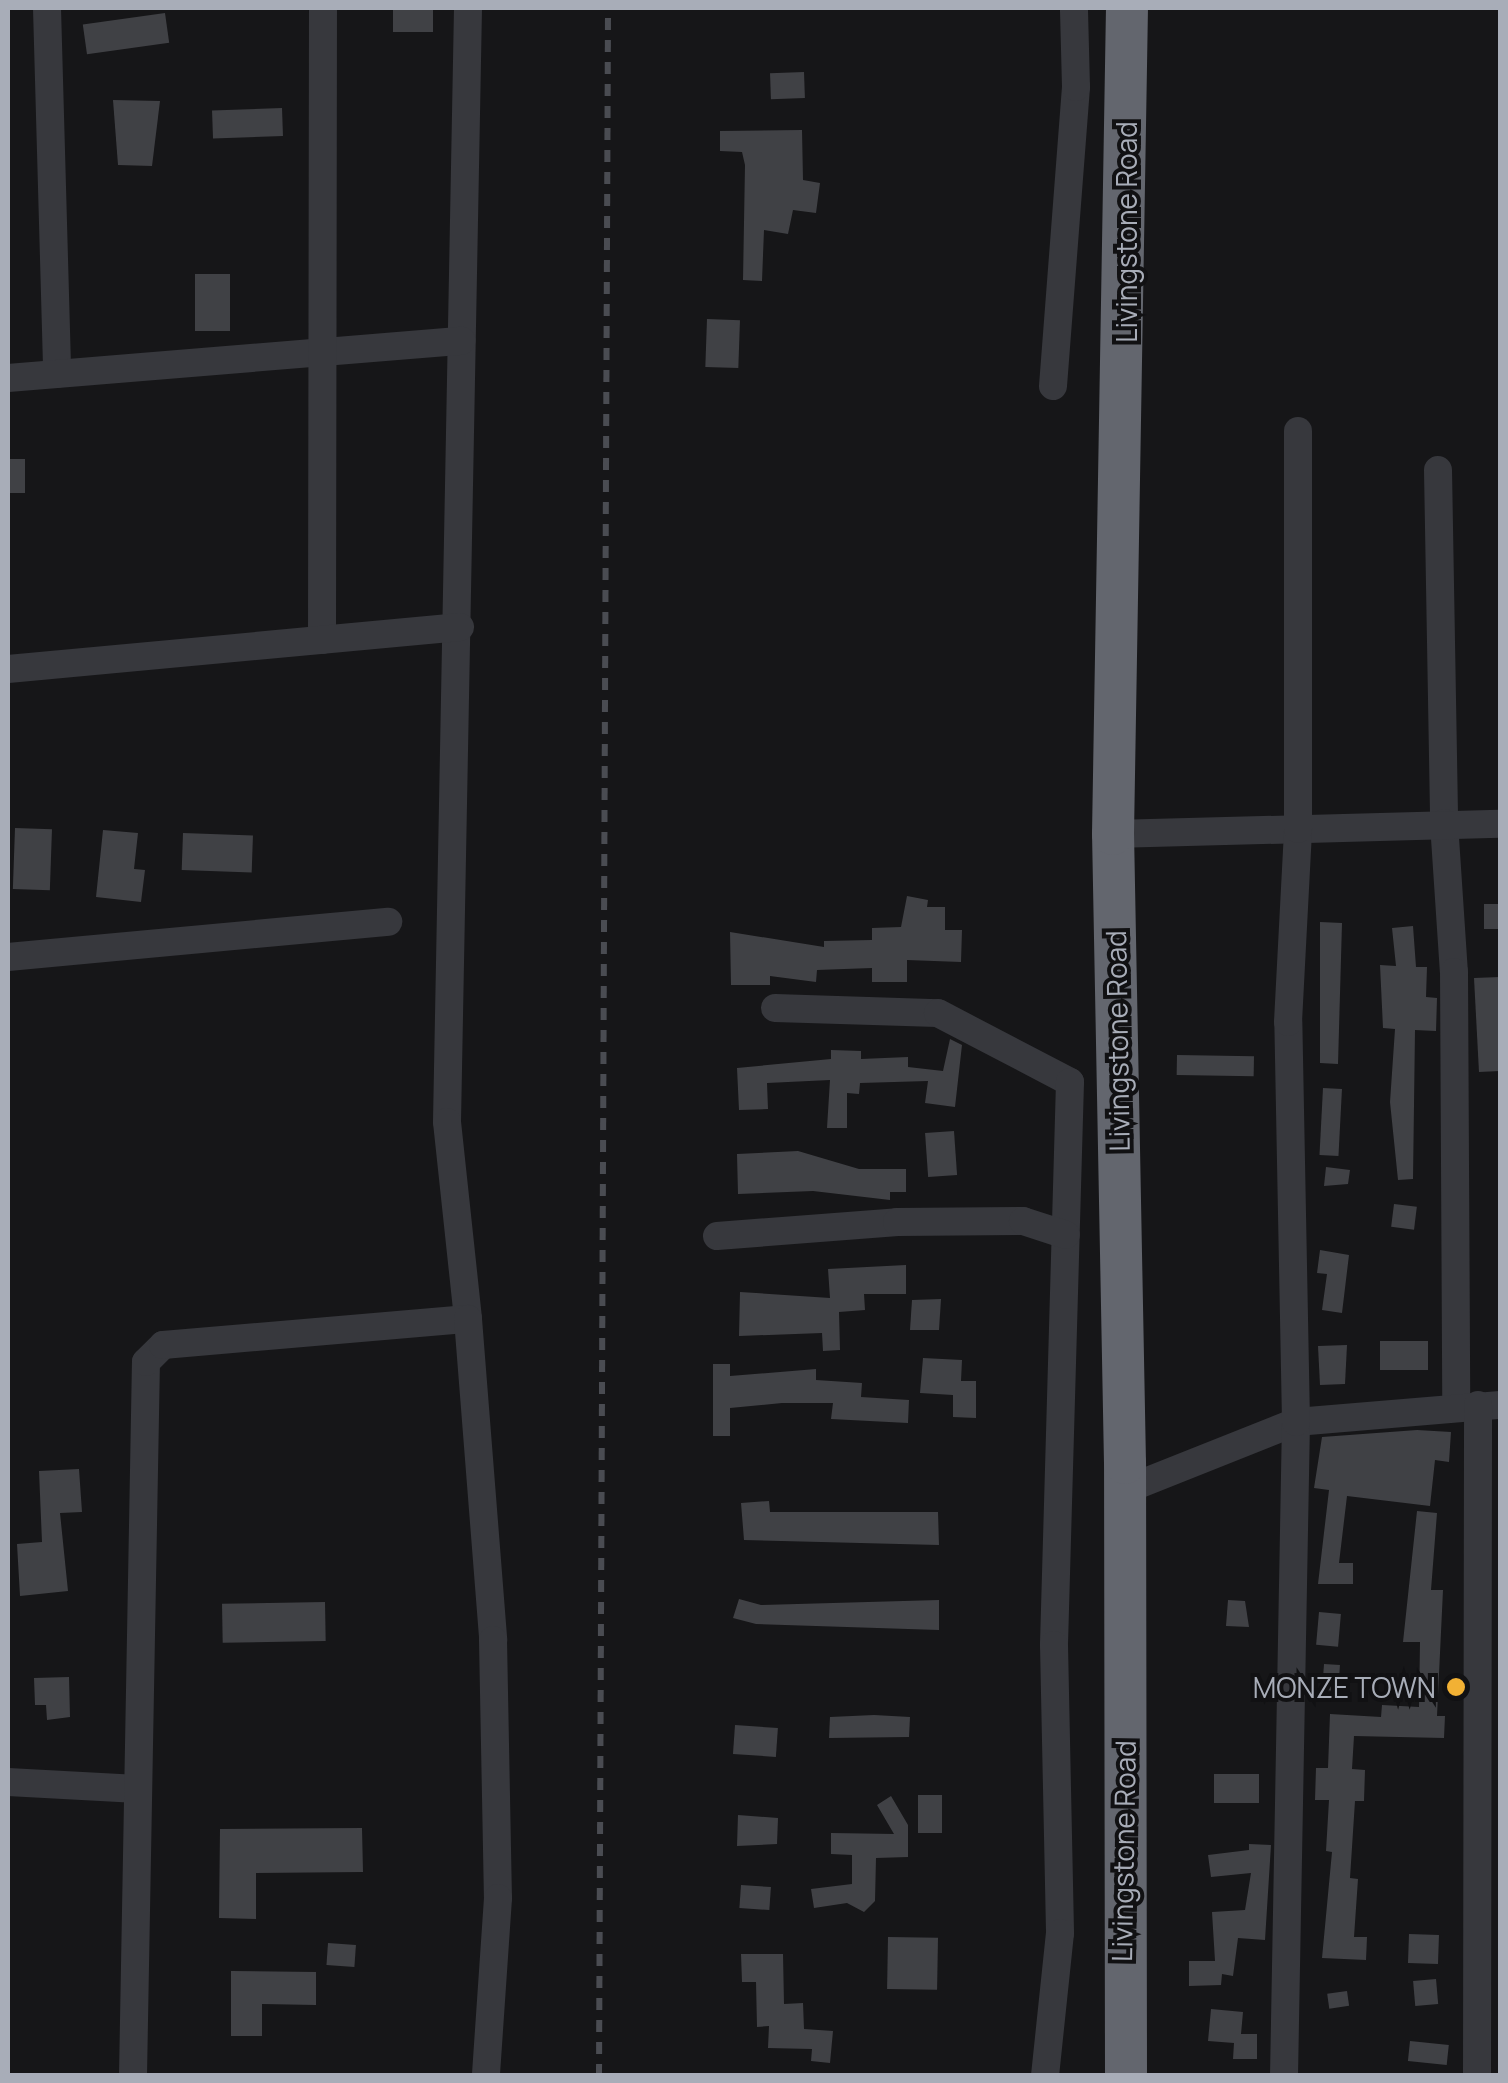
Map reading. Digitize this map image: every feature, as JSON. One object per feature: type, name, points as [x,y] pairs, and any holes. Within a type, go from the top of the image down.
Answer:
[{"type":"highway","name":"Livingstone Road","points":[[1126,2076],[1125,1490],[1113,834],[1127,8]]},
{"type":"street","points":[[47,8],[57,374]]},
{"type":"street","points":[[322,640],[323,8]]},
{"type":"street","points":[[468,8],[460,341],[460,627],[448,1122],[468,1319],[494,1659],[498,1898],[486,2076]]},
{"type":"street","points":[[1052,386],[1076,87],[1074,8]]},
{"type":"street","points":[[8,378],[323,349],[460,341]]},
{"type":"street","points":[[1284,2076],[1296,1422],[1288,1022],[1298,829],[1298,432]]},
{"type":"street","points":[[1438,470],[1444,824],[1478,1404],[1477,2076]]},
{"type":"street","points":[[8,670],[460,627]]},
{"type":"street","points":[[1113,834],[1500,824]]},
{"type":"street","points":[[8,957],[388,922]]},
{"type":"street","points":[[775,1008],[938,1013],[1070,1082],[1054,1645],[1060,1933],[1046,2076]]},
{"type":"street","points":[[717,1236],[1005,1221],[1066,1235]]},
{"type":"street","points":[[132,2076],[146,1362],[162,1346],[468,1319]]},
{"type":"street","points":[[1125,1490],[1296,1422],[1478,1404]]},
{"type":"street","points":[[8,1782],[138,1789]]},
{"type":"building","points":[[393,8],[433,8],[433,32],[393,32]]},
{"type":"building","points":[[165,13],[169,43],[87,54],[83,25]]},
{"type":"building","points":[[804,72],[805,98],[771,99],[770,73]]},
{"type":"building","points":[[113,100],[160,101],[152,166],[118,165]]},
{"type":"building","points":[[282,108],[283,136],[213,138],[212,110]]},
{"type":"building","points":[[802,130],[803,180],[820,183],[816,213],[793,210],[788,234],[764,230],[762,281],[743,280],[745,165],[742,152],[720,151],[720,131]]},
{"type":"building","points":[[195,274],[230,274],[230,331],[195,331]]},
{"type":"building","points":[[707,319],[740,320],[738,368],[705,367]]},
{"type":"building","points":[[8,459],[25,459],[25,493],[8,493]]},
{"type":"building","points":[[15,828],[52,829],[50,890],[13,889]]},
{"type":"building","points":[[103,830],[138,833],[134,869],[145,870],[141,902],[96,897]]},
{"type":"building","points":[[183,833],[253,835],[252,872],[182,870]]},
{"type":"building","points":[[907,896],[928,900],[927,907],[945,907],[945,930],[962,930],[961,962],[907,960],[907,982],[872,982],[872,968],[817,970],[816,982],[770,976],[770,985],[731,985],[730,932],[824,947],[824,941],[872,940],[872,928],[901,927]]},
{"type":"building","points":[[1484,904],[1500,904],[1500,929],[1484,929]]},
{"type":"building","points":[[1320,922],[1342,923],[1338,1064],[1320,1063]]},
{"type":"building","points":[[1413,926],[1416,967],[1427,967],[1426,997],[1437,998],[1436,1031],[1415,1030],[1413,1179],[1398,1180],[1390,1102],[1395,1029],[1383,1028],[1380,965],[1396,966],[1392,928]]},
{"type":"building","points":[[1500,977],[1500,1071],[1479,1072],[1474,978]]},
{"type":"building","points":[[950,1039],[962,1045],[955,1107],[925,1103],[928,1081],[860,1083],[859,1094],[847,1093],[847,1128],[827,1128],[830,1080],[767,1083],[768,1109],[739,1110],[737,1068],[831,1059],[831,1050],[861,1051],[861,1059],[908,1057],[908,1067],[943,1071]]},
{"type":"building","points":[[1177,1055],[1254,1056],[1254,1076],[1177,1075]]},
{"type":"building","points":[[1323,1088],[1342,1089],[1338,1156],[1319,1155]]},
{"type":"building","points":[[954,1131],[957,1175],[928,1177],[925,1133]]},
{"type":"building","points":[[798,1151],[859,1169],[906,1169],[906,1192],[890,1192],[890,1200],[813,1191],[738,1194],[737,1154]]},
{"type":"building","points":[[1326,1167],[1350,1170],[1348,1184],[1324,1186]]},
{"type":"building","points":[[1394,1204],[1417,1207],[1414,1230],[1391,1227]]},
{"type":"building","points":[[1320,1250],[1349,1255],[1342,1313],[1322,1310],[1327,1274],[1317,1273]]},
{"type":"building","points":[[906,1265],[906,1294],[864,1294],[865,1310],[839,1312],[840,1350],[823,1351],[822,1333],[739,1336],[740,1292],[830,1298],[828,1269]]},
{"type":"building","points":[[941,1299],[939,1330],[910,1330],[912,1300]]},
{"type":"building","points":[[1380,1341],[1428,1341],[1428,1370],[1380,1370]]},
{"type":"building","points":[[1347,1345],[1345,1384],[1320,1385],[1318,1346]]},
{"type":"building","points":[[923,1358],[962,1360],[961,1381],[976,1381],[976,1418],[953,1417],[953,1395],[920,1393]]},
{"type":"building","points":[[713,1364],[730,1364],[730,1376],[816,1369],[816,1380],[862,1383],[861,1397],[909,1400],[908,1423],[831,1419],[833,1403],[782,1403],[730,1408],[730,1436],[713,1436]]},
{"type":"building","points":[[1417,1430],[1451,1432],[1449,1462],[1435,1460],[1430,1506],[1347,1496],[1339,1563],[1353,1563],[1353,1584],[1318,1584],[1329,1490],[1314,1488],[1322,1437]]},
{"type":"building","points":[[79,1469],[82,1512],[60,1513],[68,1591],[20,1596],[17,1544],[42,1542],[39,1471]]},
{"type":"building","points":[[769,1501],[770,1512],[938,1512],[939,1545],[744,1540],[741,1503]]},
{"type":"building","points":[[1417,1511],[1437,1513],[1431,1590],[1443,1590],[1437,1716],[1445,1716],[1444,1738],[1354,1736],[1352,1769],[1365,1770],[1364,1801],[1355,1801],[1350,1878],[1358,1879],[1354,1937],[1367,1937],[1366,1960],[1322,1958],[1332,1852],[1326,1851],[1329,1800],[1315,1800],[1316,1768],[1328,1768],[1330,1714],[1381,1717],[1382,1705],[1419,1707],[1420,1642],[1403,1642]]},
{"type":"building","points":[[739,1599],[761,1605],[939,1600],[939,1630],[756,1624],[733,1618]]},
{"type":"building","points":[[1228,1600],[1245,1601],[1249,1627],[1226,1626]]},
{"type":"building","points":[[325,1602],[326,1641],[223,1643],[222,1604]]},
{"type":"building","points":[[1319,1612],[1341,1614],[1338,1647],[1316,1645]]},
{"type":"building","points":[[1324,1664],[1340,1665],[1338,1691],[1322,1690]]},
{"type":"building","points":[[69,1677],[70,1717],[47,1720],[46,1705],[35,1705],[34,1678]]},
{"type":"building","points":[[830,1717],[910,1717],[909,1737],[829,1738]]},
{"type":"building","points":[[735,1725],[778,1728],[776,1757],[733,1754]]},
{"type":"building","points":[[1214,1774],[1259,1774],[1259,1803],[1214,1803]]},
{"type":"building","points":[[918,1795],[942,1795],[942,1833],[918,1833]]},
{"type":"building","points":[[891,1796],[908,1825],[908,1857],[876,1858],[875,1901],[864,1912],[847,1903],[814,1908],[811,1889],[852,1884],[852,1855],[831,1854],[831,1833],[894,1834],[877,1805]]},
{"type":"building","points":[[738,1815],[778,1818],[777,1844],[737,1846]]},
{"type":"building","points":[[362,1828],[363,1872],[256,1873],[256,1919],[219,1918],[220,1829]]},
{"type":"building","points":[[1249,1844],[1271,1845],[1265,1940],[1238,1938],[1233,1976],[1222,1974],[1221,1985],[1189,1986],[1189,1961],[1215,1961],[1212,1912],[1245,1910],[1251,1873],[1211,1877],[1208,1855],[1249,1850]]},
{"type":"building","points":[[741,1885],[771,1887],[769,1910],[739,1908]]},
{"type":"building","points":[[1409,1934],[1439,1935],[1438,1964],[1408,1963]]},
{"type":"building","points":[[888,1937],[938,1938],[937,1990],[887,1989]]},
{"type":"building","points":[[328,1943],[356,1945],[354,1967],[326,1965]]},
{"type":"building","points":[[741,1954],[783,1954],[784,2004],[803,2003],[804,2029],[833,2031],[830,2063],[811,2061],[812,2049],[768,2048],[769,2026],[757,2027],[756,1982],[742,1982]]},
{"type":"building","points":[[231,1971],[316,1972],[316,2005],[262,2004],[262,2036],[231,2036]]},
{"type":"building","points":[[1436,1979],[1438,2004],[1415,2006],[1413,1981]]},
{"type":"building","points":[[1347,1991],[1349,2006],[1329,2009],[1327,1994]]},
{"type":"building","points":[[1211,2009],[1243,2012],[1241,2034],[1257,2034],[1257,2059],[1233,2059],[1234,2043],[1208,2041]]},
{"type":"building","points":[[1410,2041],[1449,2045],[1447,2065],[1408,2061]]},
{"type":"railway","points":[[599,2076],[608,8]]},
{"type":"place","name":"MONZE TOWN","points":[[1456,1687]]}]
